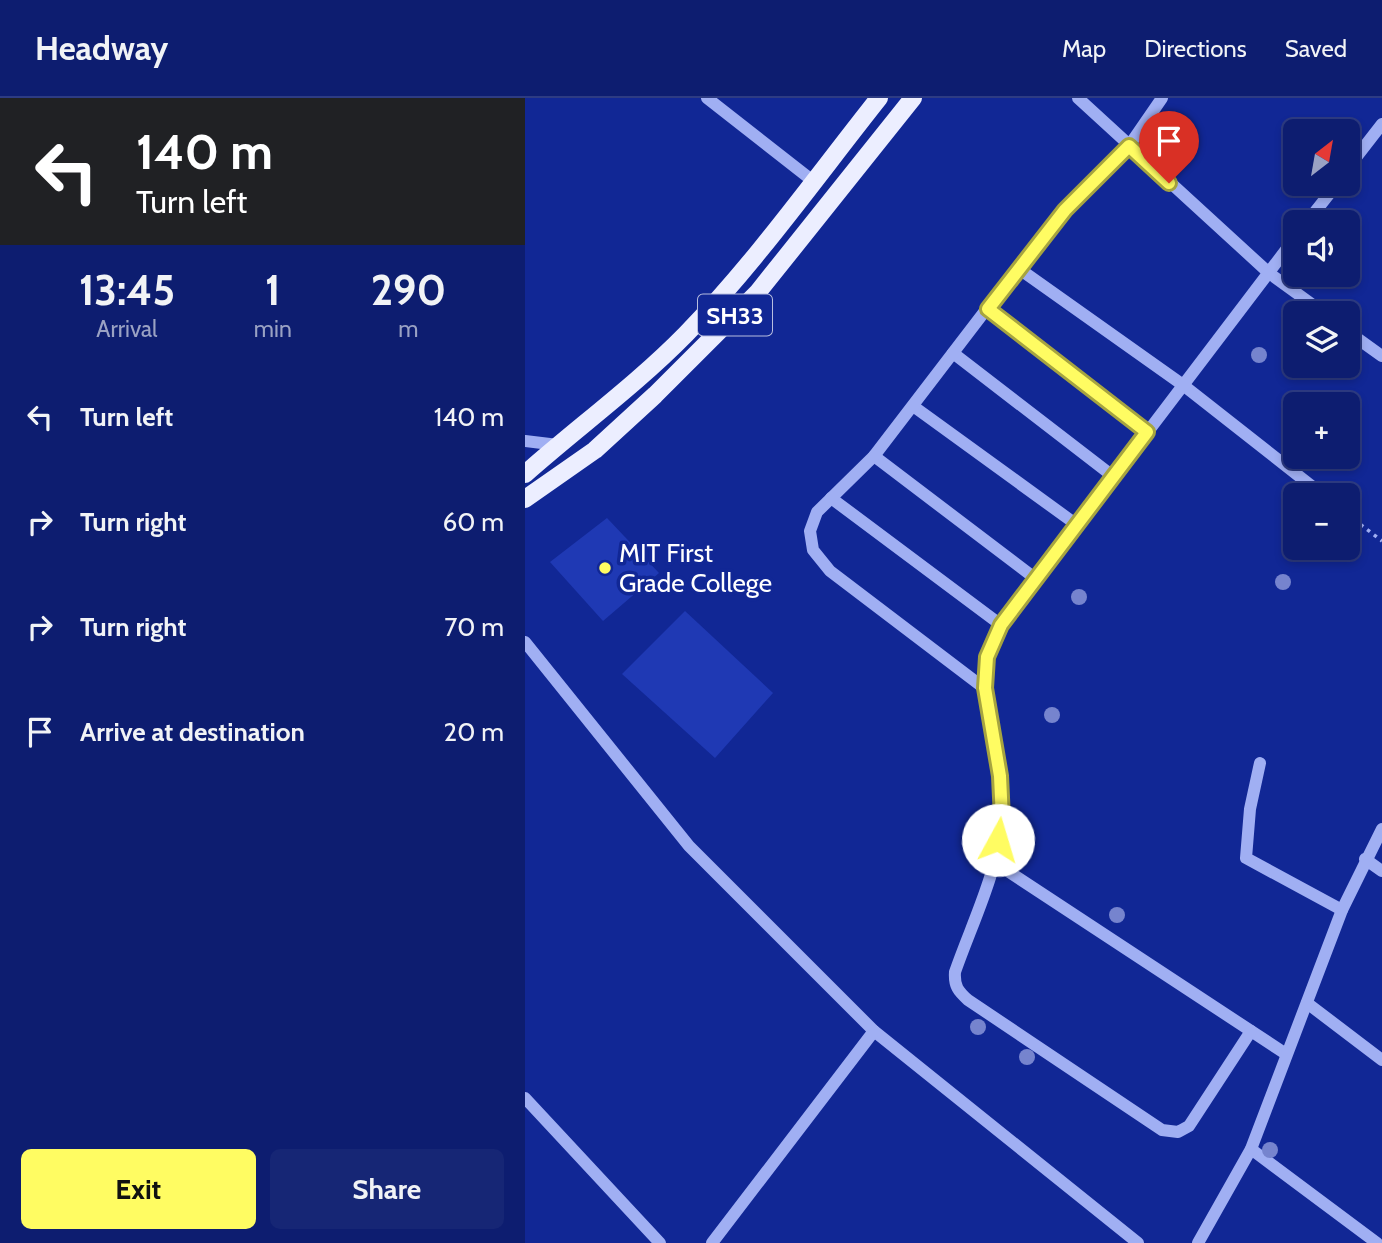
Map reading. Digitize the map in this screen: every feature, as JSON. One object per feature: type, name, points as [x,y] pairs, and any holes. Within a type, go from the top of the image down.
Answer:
[{"type":"main road","points":[[525,474],[630,387],[687,333],[880,98]]},
{"type":"main road","name":"SH33","points":[[525,499],[595,450],[655,395],[758,292],[913,98]]},
{"type":"street","points":[[707,98],[813,181]]},
{"type":"street","points":[[1078,98],[1269,273],[1308,301]]},
{"type":"street","points":[[985,688],[830,571],[813,550],[810,531],[817,512],[874,456],[1018,268],[1065,210],[1129,146],[1162,98]]},
{"type":"street","points":[[1360,152],[1382,124]]},
{"type":"street","points":[[1316,210],[1327,196]]},
{"type":"street","points":[[1251,1031],[1189,1126],[1178,1132],[1162,1130],[958,991],[954,982],[955,972],[994,862],[1002,819],[1000,776],[985,688],[987,657],[1001,625],[1283,255]]},
{"type":"street","points":[[1018,268],[1183,385],[1308,483]]},
{"type":"street","points":[[988,309],[1147,432]]},
{"type":"street","points":[[1360,340],[1382,356]]},
{"type":"street","points":[[953,353],[1114,477]]},
{"type":"street","points":[[913,406],[1077,525]]},
{"type":"street","points":[[525,441],[558,445]]},
{"type":"street","points":[[874,456],[1036,579]]},
{"type":"street","points":[[831,498],[1001,625]]},
{"type":"street","points":[[525,642],[689,846],[874,1031],[1138,1243]]},
{"type":"street","points":[[1260,763],[1250,809],[1246,858],[1342,910]]},
{"type":"street","points":[[1198,1243],[1251,1149],[1342,910],[1382,829]]},
{"type":"street","points":[[1365,859],[1382,871]]},
{"type":"street","points":[[994,862],[1286,1054]]},
{"type":"street","points":[[1307,1003],[1382,1060]]},
{"type":"street","points":[[712,1243],[874,1031]]},
{"type":"street","points":[[525,1097],[660,1243]]},
{"type":"street","points":[[1251,1149],[1377,1243]]},
{"type":"path","points":[[1360,524],[1382,541]]},
{"type":"building","name":"MIT First Grade College","points":[[607,518],[659,573],[603,621],[550,562]]},
{"type":"building","points":[[685,611],[773,693],[715,758],[622,674]]},
{"type":"place","name":"MIT First Grade College","points":[[605,568]]},
{"type":"route","points":[[998,840],[1002,819],[1000,776],[985,688],[987,657],[1001,625],[1147,432],[988,309],[1065,210],[1129,146],[1169,183]]}]
